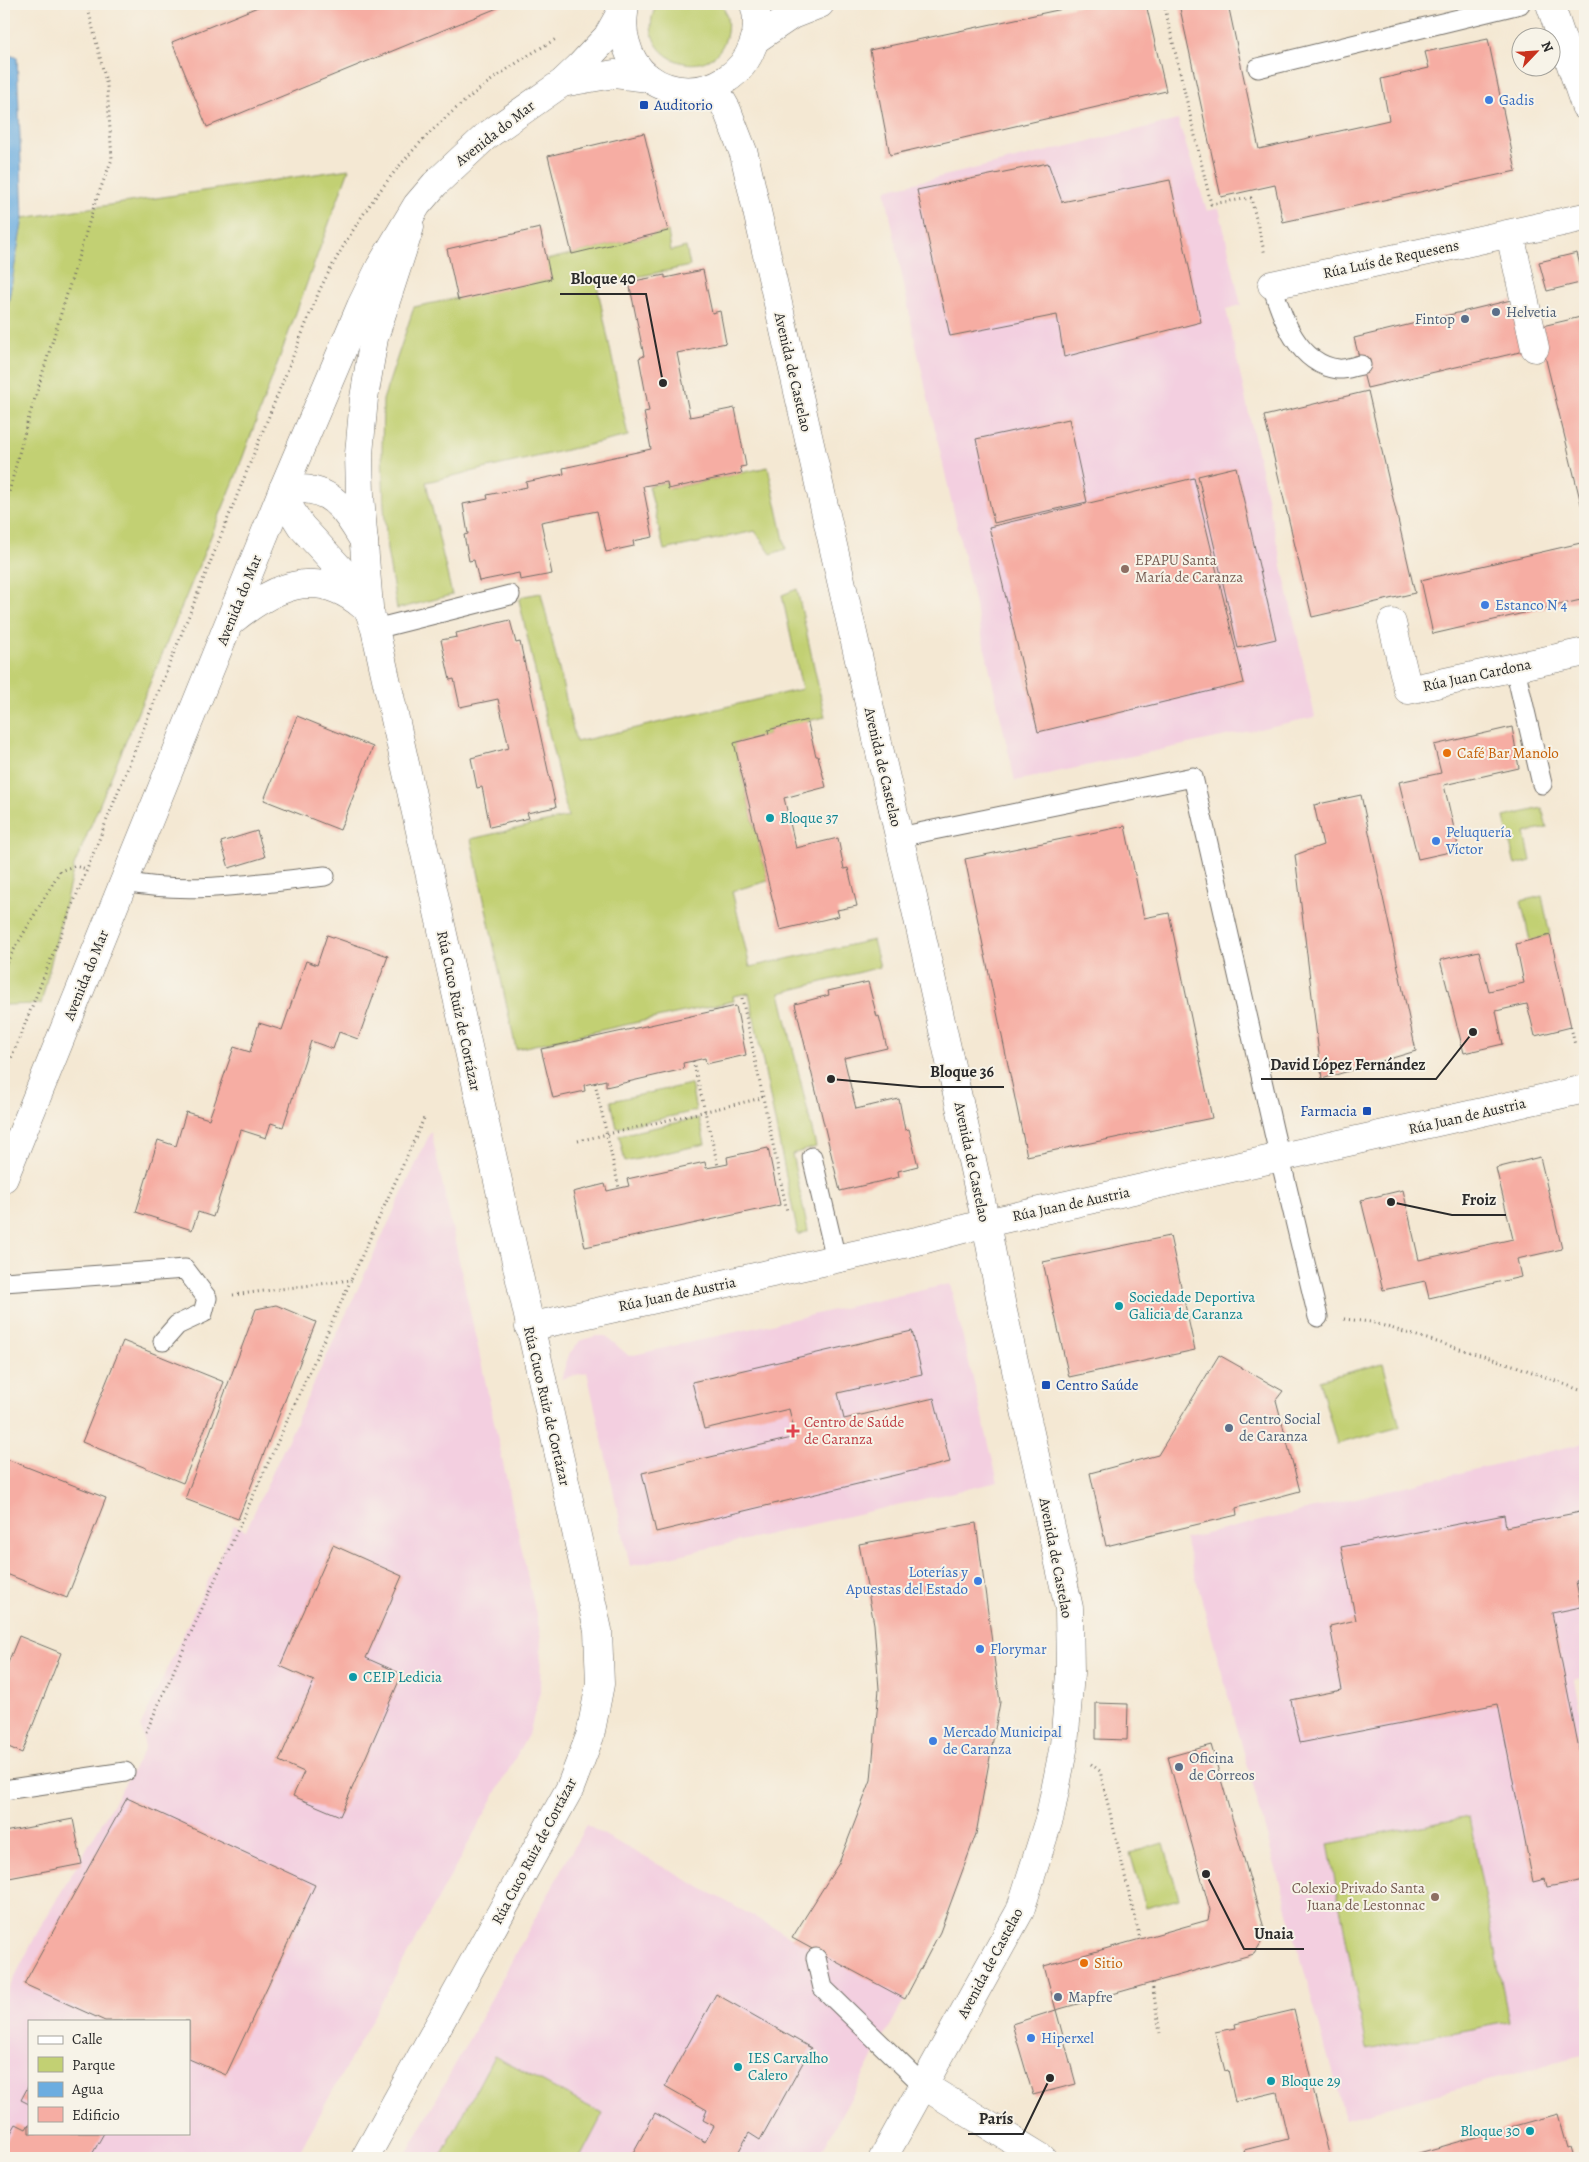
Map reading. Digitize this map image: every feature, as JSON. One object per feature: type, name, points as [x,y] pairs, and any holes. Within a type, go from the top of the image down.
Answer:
[{"type":"street","points":[[626,4],[622,25],[626,45],[635,64],[649,78],[664,86],[681,91],[698,91],[714,87],[729,79],[741,69],[750,55],[755,40],[757,23],[754,4]]},
{"type":"street","name":"Avenida do Mar","points":[[4,1178],[283,488],[361,306],[380,267],[417,205],[459,160],[485,137],[562,84],[607,37],[626,4]]},
{"type":"street","points":[[755,40],[792,15],[820,4]]},
{"type":"street","points":[[1550,4],[1585,106]]},
{"type":"street","name":"Avenida do Mar","points":[[562,84],[614,74],[649,78]]},
{"type":"street","name":"Avenida de Castelao","points":[[714,87],[727,110],[744,154],[900,837],[1069,1608],[1070,1674],[1064,1744],[1050,1816],[1020,1911],[883,2158]]},
{"type":"street","points":[[372,620],[364,541],[360,454],[364,398],[374,338],[417,205]]},
{"type":"street","name":"Rúa Luís de Requesens","points":[[1272,285],[1585,217]]},
{"type":"street","points":[[1510,234],[1535,348]]},
{"type":"street","points":[[364,541],[348,515],[334,500],[311,490],[283,488],[289,507],[300,526],[354,584],[372,620]]},
{"type":"street","points":[[230,622],[256,601],[282,589],[307,584],[334,586],[352,596],[372,620]]},
{"type":"street","name":"Rúa Cuco Ruiz de Cortázar","points":[[365,2158],[570,1788],[590,1736],[600,1684],[598,1630],[372,620]]},
{"type":"street","name":"Rúa Juan Cardona","points":[[1392,623],[1408,690],[1585,652]]},
{"type":"street","name":"Rúa Juan de Austria","points":[[529,1327],[1585,1089]]},
{"type":"street","points":[[924,2085],[1042,2158]]},
{"type":"lane","points":[[1258,68],[1520,4]]},
{"type":"lane","points":[[1272,285],[1288,330],[1301,349],[1320,363],[1339,370],[1361,364]]},
{"type":"lane","points":[[372,620],[510,596]]},
{"type":"lane","points":[[1515,668],[1542,784]]},
{"type":"lane","points":[[900,837],[1193,777],[1318,1317]]},
{"type":"lane","points":[[124,882],[150,887],[216,888],[325,876]]},
{"type":"lane","points":[[812,1157],[836,1259]]},
{"type":"lane","points":[[4,1282],[185,1269],[207,1298],[203,1313],[177,1325],[163,1341]]},
{"type":"lane","points":[[4,1790],[125,1772]]},
{"type":"lane","points":[[816,1958],[823,1988],[924,2085]]},
{"type":"path","points":[[4,511],[26,427],[95,203],[112,159],[107,86],[87,4]]},
{"type":"path","points":[[1164,4],[1211,204],[1251,198],[1272,285]]},
{"type":"path","points":[[4,967],[60,871],[74,866],[87,869]]},
{"type":"path","points":[[742,998],[787,1211]]},
{"type":"path","points":[[1571,1027],[1575,1045]]},
{"type":"path","points":[[693,1060],[718,1166]]},
{"type":"path","points":[[595,1082],[619,1188]]},
{"type":"path","points":[[578,1141],[763,1098]]},
{"type":"path","points":[[146,1732],[425,1116]]},
{"type":"path","points":[[207,1298],[351,1280]]},
{"type":"path","points":[[1318,1317],[1371,1322],[1516,1366],[1585,1392]]},
{"type":"path","points":[[1064,1744],[1100,1771],[1140,1939]]},
{"type":"path","points":[[1152,1983],[1160,2033]]},
{"type":"shaded area","name":"EPAPU Santa María de Caranza","points":[[1178,120],[1207,211],[1219,208],[1241,305],[1226,309],[1315,717],[1015,781],[915,341],[885,190]]},
{"type":"shaded area","points":[[431,1131],[541,1638],[540,1691],[530,1731],[296,2158],[4,2158],[4,1998],[37,1933],[145,1749],[141,1725],[234,1525],[246,1530]]},
{"type":"shaded area","name":"Centro de Saúde de Caranza","points":[[950,1284],[998,1482],[630,1566],[587,1372],[561,1379],[569,1354],[580,1341],[596,1336],[606,1336],[629,1356]]},
{"type":"shaded area","name":"Colexio Privado Santa Juana de Lestonnac","points":[[1585,1443],[1585,1676],[1574,1680],[1585,1739],[1585,2055],[1345,2119],[1185,1539]]},
{"type":"shaded area","points":[[586,1825],[905,1999],[818,2158],[404,2158]]},
{"type":"green space","points":[[657,4],[721,4],[727,20],[727,29],[726,37],[718,53],[705,61],[690,64],[675,60],[663,52],[654,39],[651,23]]},
{"type":"green space","points":[[349,169],[234,481],[74,866],[41,1004],[4,1005],[4,327],[23,218]]},
{"type":"green space","points":[[668,231],[671,251],[686,247],[690,266],[597,285],[628,436],[426,482],[452,595],[397,609],[387,550],[382,452],[383,400],[414,307],[550,279],[546,260]]},
{"type":"green space","points":[[768,467],[786,549],[771,554],[755,531],[664,550],[649,486],[667,482],[669,489]]},
{"type":"green space","points":[[797,589],[825,717],[768,730],[769,734],[734,743],[768,881],[732,891],[750,967],[873,940],[880,967],[780,993],[816,1147],[792,1154],[808,1231],[798,1235],[749,993],[733,996],[734,1001],[516,1049],[471,839],[568,817],[519,600],[524,596],[541,593],[576,742],[802,689],[782,595]]},
{"type":"green space","points":[[1542,808],[1547,828],[1525,833],[1531,861],[1515,865],[1504,817]]},
{"type":"green space","points":[[1542,896],[1550,935],[1530,941],[1521,901]]},
{"type":"green space","points":[[691,1084],[696,1111],[617,1128],[611,1101]]},
{"type":"green space","points":[[699,1118],[705,1144],[625,1162],[619,1135]]},
{"type":"green space","points":[[1383,1363],[1400,1427],[1337,1444],[1319,1380]]},
{"type":"green space","points":[[1469,1817],[1509,2022],[1367,2049],[1328,1844]]},
{"type":"green space","points":[[1164,1843],[1179,1899],[1146,1908],[1130,1853]]},
{"type":"green space","points":[[494,2056],[603,2114],[580,2158],[440,2158]]},
{"type":"water","points":[[4,54],[17,57],[23,218],[4,327]]},
{"type":"building","points":[[265,4],[507,4],[207,127],[172,42]]},
{"type":"building","points":[[1086,4],[1146,4],[1166,91],[890,155],[870,50]]},
{"type":"building","points":[[1179,4],[1228,4],[1259,149],[1389,120],[1381,79],[1429,68],[1425,52],[1488,39],[1516,171],[1283,222],[1275,185],[1221,197]]},
{"type":"building","points":[[644,133],[668,231],[572,254],[548,156]]},
{"type":"building","points":[[1048,163],[1062,202],[1170,180],[1201,322],[1064,357],[1057,315],[950,336],[917,190]]},
{"type":"building","points":[[540,228],[551,279],[458,300],[447,249]]},
{"type":"building","points":[[1577,253],[1584,282],[1547,291],[1539,262]]},
{"type":"building","points":[[703,270],[712,313],[720,311],[726,343],[677,353],[690,417],[735,408],[746,466],[740,467],[742,473],[668,489],[667,482],[643,486],[653,537],[633,541],[634,546],[606,552],[597,511],[541,522],[552,574],[520,580],[519,573],[479,581],[474,560],[469,561],[464,535],[468,534],[463,504],[488,499],[487,495],[527,487],[526,482],[564,474],[563,468],[651,449],[644,412],[649,411],[639,358],[644,356],[629,282],[665,275],[665,278]]},
{"type":"building","points":[[1511,300],[1524,351],[1367,388],[1354,338]]},
{"type":"building","points":[[1585,316],[1585,520],[1538,327]]},
{"type":"building","points":[[1368,391],[1415,593],[1312,617],[1264,416]]},
{"type":"building","points":[[1069,419],[1087,502],[994,523],[976,439]]},
{"type":"building","points":[[1236,467],[1276,639],[1238,648],[1198,476]]},
{"type":"building","points":[[1194,478],[1244,683],[1038,732],[989,527]]},
{"type":"building","points":[[1585,542],[1585,599],[1433,634],[1421,580]]},
{"type":"building","points":[[510,620],[516,643],[520,642],[556,807],[527,813],[529,818],[490,827],[482,787],[477,788],[471,758],[509,748],[498,699],[460,707],[454,679],[450,680],[441,640],[457,637],[456,633]]},
{"type":"building","points":[[297,716],[373,747],[340,830],[264,800]]},
{"type":"building","name":"Bloque 37","points":[[807,720],[826,787],[784,798],[796,848],[838,838],[844,869],[848,868],[857,906],[837,910],[839,916],[780,930],[734,743],[769,734],[768,730]]},
{"type":"building","points":[[1512,727],[1519,768],[1444,785],[1459,850],[1418,859],[1399,782],[1441,773],[1434,745]]},
{"type":"building","points":[[1361,795],[1416,1051],[1322,1079],[1295,855],[1323,845],[1314,805]]},
{"type":"building","points":[[1125,826],[1144,918],[1169,913],[1212,1118],[1027,1156],[965,859]]},
{"type":"building","points":[[257,831],[265,857],[229,868],[221,842]]},
{"type":"building","points":[[327,935],[388,956],[358,1039],[339,1032],[333,1049],[311,1041],[283,1127],[271,1123],[266,1138],[241,1130],[213,1217],[198,1212],[192,1230],[136,1212],[158,1140],[176,1146],[186,1112],[209,1119],[234,1047],[250,1052],[259,1023],[282,1030],[306,961],[317,965]]},
{"type":"building","points":[[1550,935],[1571,1027],[1535,1036],[1527,1004],[1496,1011],[1503,1044],[1464,1053],[1440,960],[1479,951],[1489,991],[1524,983],[1516,944]]},
{"type":"building","points":[[868,982],[887,1048],[844,1058],[856,1109],[899,1099],[905,1130],[909,1129],[918,1166],[898,1171],[899,1177],[840,1191],[795,1004],[829,995],[828,991]]},
{"type":"building","points":[[736,1006],[746,1055],[706,1064],[705,1058],[683,1063],[684,1069],[606,1087],[606,1080],[584,1085],[585,1091],[553,1098],[541,1049]]},
{"type":"building","points":[[768,1148],[780,1205],[585,1247],[573,1192],[605,1184],[607,1191],[629,1186],[627,1179],[705,1162],[706,1168],[728,1164],[727,1157]]},
{"type":"building","points":[[1540,1157],[1562,1249],[1517,1259],[1521,1277],[1429,1298],[1425,1281],[1383,1290],[1361,1200],[1403,1190],[1419,1260],[1513,1239],[1496,1168]]},
{"type":"building","name":"Sociedade Deportiva Galicia de Caranza","points":[[1170,1236],[1195,1350],[1069,1377],[1043,1262]]},
{"type":"building","points":[[276,1305],[316,1322],[238,1519],[185,1499],[256,1309]]},
{"type":"building","points":[[912,1331],[922,1374],[838,1393],[844,1419],[934,1398],[950,1462],[656,1532],[642,1473],[796,1437],[789,1409],[704,1429],[692,1382]]},
{"type":"building","points":[[123,1341],[224,1382],[183,1483],[82,1442]]},
{"type":"building","name":"Centro Social de Caranza","points":[[1219,1355],[1283,1391],[1276,1400],[1300,1491],[1236,1508],[1237,1515],[1106,1546],[1090,1473],[1158,1455]]},
{"type":"building","points":[[4,1458],[106,1498],[67,1598],[4,1573]]},
{"type":"building","points":[[1585,1511],[1585,1579],[1576,1581],[1581,1607],[1552,1613],[1585,1779],[1585,1880],[1547,1887],[1545,1879],[1533,1882],[1498,1704],[1300,1743],[1291,1700],[1342,1690],[1330,1626],[1356,1620],[1341,1547],[1504,1515],[1506,1527]]},
{"type":"building","name":"Mercado Municipal de Caranza","points":[[976,1523],[1000,1702],[976,1834],[940,1932],[905,1999],[792,1938],[839,1863],[871,1780],[879,1689],[874,1624],[859,1544]]},
{"type":"building","name":"CEIP Ledicia","points":[[333,1545],[402,1576],[366,1658],[402,1674],[340,1816],[293,1796],[304,1772],[279,1761],[314,1681],[280,1666]]},
{"type":"building","points":[[19,1636],[61,1653],[22,1753],[4,1745],[4,1669]]},
{"type":"building","points":[[1096,1703],[1128,1704],[1127,1740],[1096,1739]]},
{"type":"building","points":[[1211,1745],[1266,1935],[1254,1954],[1056,2010],[1044,1966],[1208,1920],[1210,1910],[1168,1757]]},
{"type":"building","points":[[127,1798],[315,1885],[226,2075],[190,2059],[190,2020],[103,2020],[24,1984]]},
{"type":"building","points":[[73,1819],[82,1864],[4,1879],[4,1832]]},
{"type":"building","name":"IES Carvalho Calero","points":[[716,1994],[811,2048],[760,2140],[749,2133],[735,2158],[630,2158],[655,2113],[705,2142],[714,2126],[703,2120],[707,2110],[665,2086]]},
{"type":"building","points":[[1056,2010],[1076,2084],[1033,2095],[1012,2024]]},
{"type":"building","name":"Bloque 29","points":[[1294,2010],[1330,2158],[1246,2158],[1244,2150],[1288,2139],[1277,2092],[1235,2102],[1228,2070],[1225,2071],[1215,2032],[1236,2028],[1235,2024]]},
{"type":"building","points":[[28,2087],[28,2104],[21,2100]]},
{"type":"building","name":"Bloque 30","points":[[1558,2114],[1568,2149],[1571,2148],[1574,2158],[1401,2158]]},
{"type":"building","points":[[16,2124],[26,2129],[28,2126],[28,2134],[103,2134],[90,2158],[4,2158],[4,2145]]},
{"type":"place","name":"Gadis","points":[[1489,100]]},
{"type":"place","name":"Auditorio","points":[[644,105]]},
{"type":"place","name":"Helvetia","points":[[1496,312]]},
{"type":"place","name":"Fintop","points":[[1465,319]]},
{"type":"place","name":"Bloque 40","points":[[663,383]]},
{"type":"place","name":"EPAPU Santa María de Caranza","points":[[1125,569]]},
{"type":"place","name":"Estanco N 4","points":[[1485,605]]},
{"type":"place","name":"Café Bar Manolo","points":[[1447,753]]},
{"type":"place","name":"Bloque 37","points":[[770,818]]},
{"type":"place","name":"Peluquería Víctor","points":[[1436,841]]},
{"type":"place","name":"David López Fernández","points":[[1473,1032]]},
{"type":"place","name":"Bloque 36","points":[[831,1079]]},
{"type":"place","name":"Farmacia","points":[[1367,1111]]},
{"type":"place","name":"Froiz","points":[[1391,1202]]},
{"type":"place","name":"Sociedade Deportiva Galicia de Caranza","points":[[1119,1306]]},
{"type":"place","name":"Centro Saúde","points":[[1046,1385]]},
{"type":"place","name":"Centro Social de Caranza","points":[[1229,1428]]},
{"type":"place","name":"Centro de Saúde de Caranza","points":[[793,1431]]},
{"type":"place","name":"Loterías y Apuestas del Estado","points":[[978,1581]]},
{"type":"place","name":"Florymar","points":[[980,1649]]},
{"type":"place","name":"CEIP Ledicia","points":[[353,1677]]},
{"type":"place","name":"Mercado Municipal de Caranza","points":[[933,1741]]},
{"type":"place","name":"Oficina de Correos","points":[[1179,1767]]},
{"type":"place","name":"Unaia","points":[[1206,1874]]},
{"type":"place","name":"Colexio Privado Santa Juana de Lestonnac","points":[[1435,1897]]},
{"type":"place","name":"Sitio","points":[[1084,1963]]},
{"type":"place","name":"Mapfre","points":[[1058,1997]]},
{"type":"place","name":"Hiperxel","points":[[1031,2038]]},
{"type":"place","name":"IES Carvalho Calero","points":[[738,2067]]},
{"type":"place","name":"París","points":[[1050,2078]]},
{"type":"place","name":"Bloque 29","points":[[1271,2081]]},
{"type":"place","name":"Bloque 30","points":[[1530,2131]]}]
